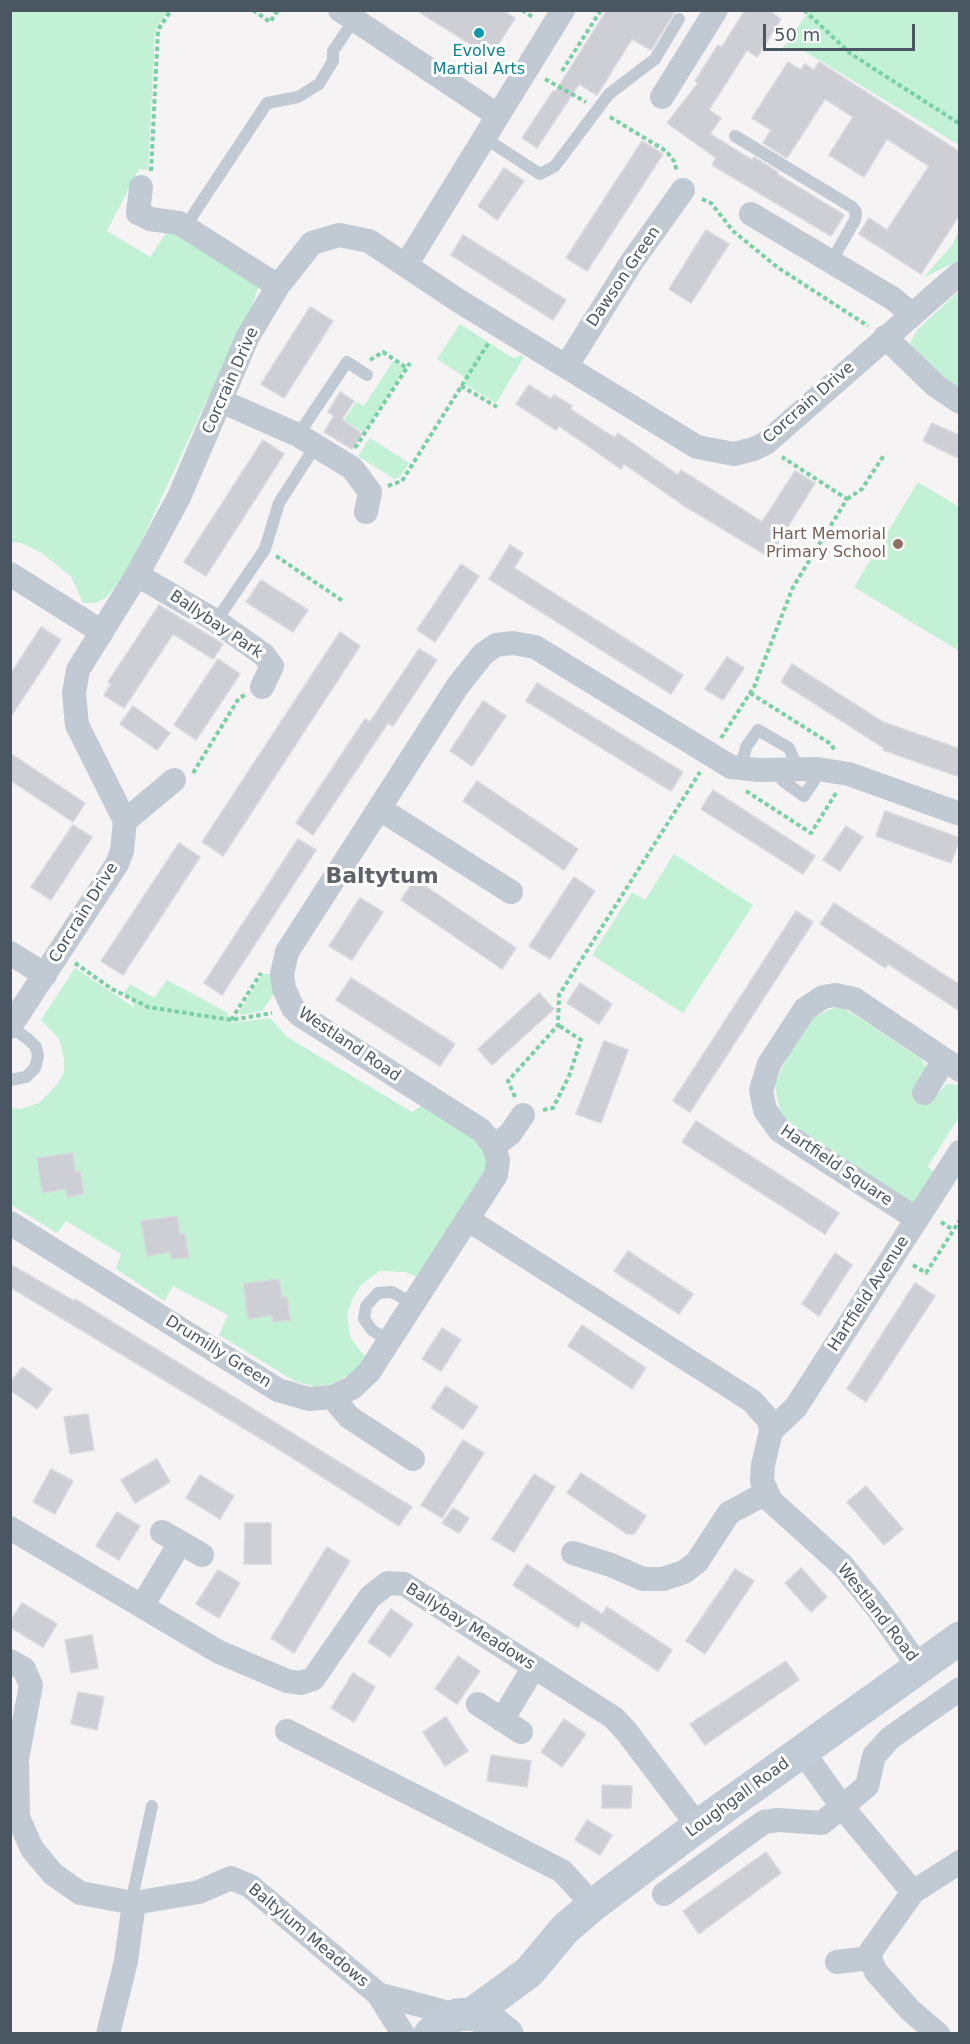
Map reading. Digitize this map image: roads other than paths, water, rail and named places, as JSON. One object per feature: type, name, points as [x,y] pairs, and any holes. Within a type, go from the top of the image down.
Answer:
[{"type":"main road","name":"Loughgall Road","points":[[430,2034],[443,2022],[465,2015],[529,1972],[565,1929],[593,1905],[698,1826],[960,1638]]},
{"type":"main road","name":"Loughgall Road","points":[[512,2034],[529,1972]]},
{"type":"main road","points":[[465,2015],[487,2018],[507,2034]]},
{"type":"street","points":[[406,265],[563,10]]},
{"type":"street","points":[[662,98],[716,10]]},
{"type":"street","points":[[347,15],[497,115]]},
{"type":"street","points":[[141,187],[138,213],[150,219],[179,223],[278,286]]},
{"type":"street","name":"Dawson Green","points":[[567,365],[631,263],[683,190]]},
{"type":"street","points":[[751,214],[892,298],[912,314]]},
{"type":"street","name":"Corcrain Drive","points":[[11,1027],[117,864],[122,851],[125,821],[77,725],[74,693],[78,670],[137,575],[179,497],[248,336],[278,286],[312,243],[339,235],[369,241],[697,447],[734,454],[766,443],[960,273]]},
{"type":"street","points":[[885,337],[936,386],[960,402]]},
{"type":"street","points":[[221,401],[307,440],[352,468],[368,502]]},
{"type":"street","points":[[10,574],[102,632]]},
{"type":"street","name":"Ballybay Park","points":[[137,575],[216,621],[264,655],[272,666],[262,687]]},
{"type":"street","name":"Westland Road","points":[[494,1146],[481,1130],[353,1050],[293,1008],[282,974],[287,952],[457,687],[483,654],[496,645],[513,643],[535,647],[731,767],[796,769],[849,774],[960,814]]},
{"type":"street","points":[[125,821],[174,780]]},
{"type":"street","points":[[380,809],[511,892]]},
{"type":"street","points":[[10,953],[45,975]]},
{"type":"street","name":"Hartfield Square","points":[[917,1219],[780,1131],[765,1110],[761,1090],[769,1064],[805,1009],[823,997],[835,995],[854,999],[952,1065]]},
{"type":"street","points":[[924,1093],[952,1065]]},
{"type":"street","points":[[523,1115],[510,1134],[494,1146],[498,1160],[496,1175],[467,1219],[752,1401],[769,1420],[771,1431],[763,1465],[762,1481],[766,1493],[729,1513],[696,1562],[684,1572],[663,1580],[643,1579],[573,1553]]},
{"type":"street","name":"Hartfield Avenue","points":[[771,1431],[796,1407],[960,1152]]},
{"type":"street","name":"Drumilly Green","points":[[10,1223],[278,1390],[309,1399],[332,1397],[352,1388],[369,1372],[467,1219]]},
{"type":"street","points":[[332,1397],[349,1417],[413,1459]]},
{"type":"street","name":"Westland Road","points":[[766,1493],[771,1501],[804,1533],[843,1566],[878,1609],[919,1667]]},
{"type":"street","name":"Ballybay Meadows","points":[[10,1528],[219,1652],[266,1675],[300,1683],[313,1679],[370,1598],[388,1583],[404,1584],[614,1718],[627,1731],[698,1826]]},
{"type":"street","points":[[142,1606],[171,1538],[202,1555]]},
{"type":"street","name":"Baltylum Meadows","points":[[10,1661],[24,1670],[31,1684],[17,1759],[14,1819],[32,1849],[53,1874],[80,1893],[134,1903],[199,1892],[231,1878],[250,1886],[378,1994],[403,2034]]},
{"type":"street","points":[[478,1704],[512,1726],[534,1667]]},
{"type":"street","points":[[664,1894],[764,1822],[777,1820],[822,1823],[867,1786],[877,1750],[896,1733],[960,1689]]},
{"type":"street","points":[[287,1731],[562,1871],[593,1905]]},
{"type":"street","points":[[803,1752],[843,1808],[913,1892]]},
{"type":"street","points":[[938,2034],[910,2010],[876,1972],[870,1958],[871,1951],[913,1892],[960,1862]]},
{"type":"street","points":[[108,2034],[126,1961],[134,1903]]},
{"type":"street","points":[[837,1962],[870,1958]]},
{"type":"street","name":"Baltylum Meadows","points":[[378,1994],[465,2015]]},
{"type":"lane","points":[[185,227],[267,103],[298,97],[319,84],[333,61],[333,51],[347,15]]},
{"type":"lane","points":[[483,137],[540,174],[555,166],[609,94],[655,59],[679,19]]},
{"type":"lane","points":[[735,136],[852,207],[856,212],[855,220],[831,262]]},
{"type":"lane","points":[[216,621],[265,549],[279,503],[307,440],[347,362],[362,372]]},
{"type":"lane","points":[[741,768],[747,747],[758,730],[789,748],[796,769]]},
{"type":"lane","points":[[10,1080],[26,1077],[35,1068],[38,1056],[36,1047],[11,1027]]},
{"type":"lane","points":[[389,1341],[372,1330],[364,1319],[366,1306],[378,1293],[392,1292],[412,1303]]},
{"type":"lane","points":[[134,1903],[134,1889],[152,1806]]},
{"type":"place","name":"Evolve Martial Arts","points":[[479,33]]},
{"type":"place","name":"Hart Memorial Primary School","points":[[898,544]]},
{"type":"district","name":"Baltytum","points":[[382,877]]}]
